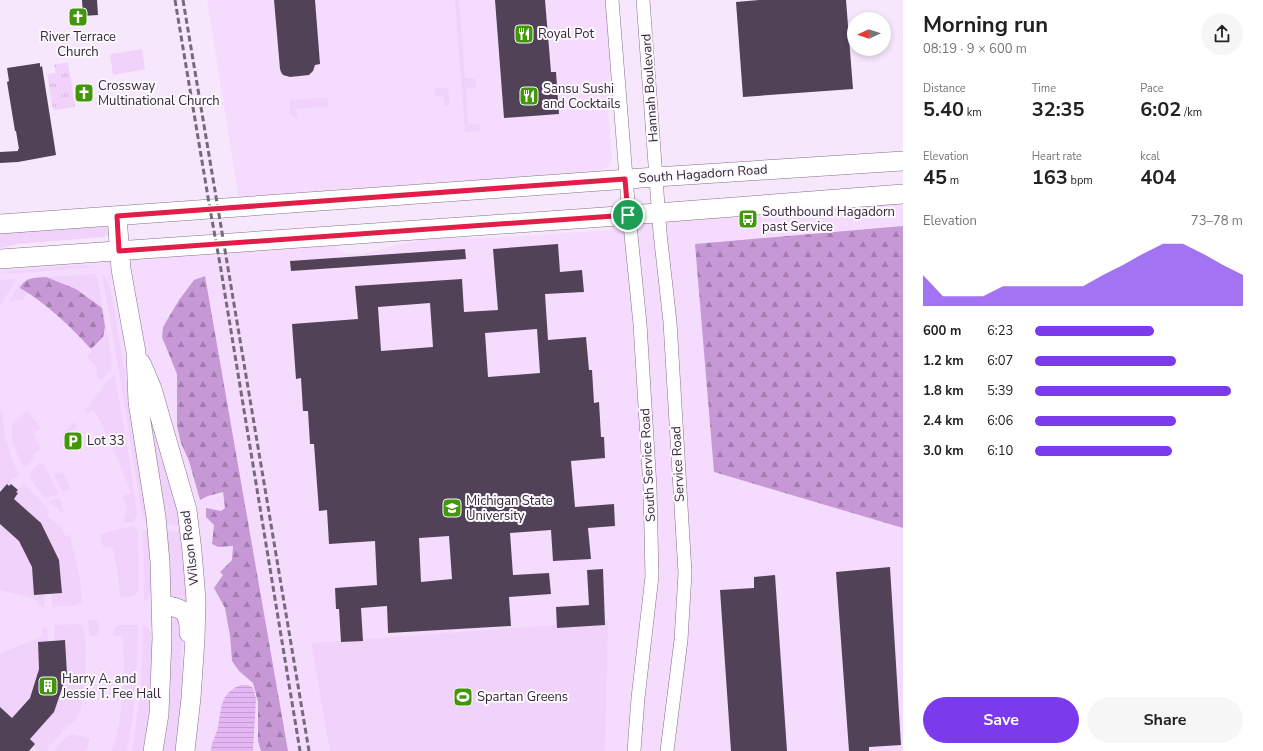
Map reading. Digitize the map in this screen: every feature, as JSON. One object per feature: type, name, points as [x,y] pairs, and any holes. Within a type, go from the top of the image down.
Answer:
[{"type":"street","points":[[612,0],[625,179]]},
{"type":"street","name":"Hannah Boulevard","points":[[643,0],[656,176]]},
{"type":"street","name":"South Hagadorn Road","points":[[0,224],[656,176],[903,161]]},
{"type":"street","name":"Service Road","points":[[656,176],[660,233],[670,322],[685,574],[681,640],[667,751]]},
{"type":"street","name":"South Service Road","points":[[625,179],[640,324],[650,488],[652,576],[638,698],[634,751]]},
{"type":"street","points":[[0,259],[659,213],[903,194]]},
{"type":"street","name":"Wilson Road","points":[[117,216],[121,269],[136,352],[138,402],[156,517],[160,562],[162,638],[159,714],[153,751]]},
{"type":"street","name":"Wilson Road","points":[[136,352],[152,389],[187,510],[196,600],[191,698],[185,751]]},
{"type":"street","points":[[161,605],[178,608],[186,613],[189,623],[187,672],[191,698]]},
{"type":"shaded area","points":[[207,0],[606,0],[611,71],[607,99],[612,155],[610,164],[600,173],[239,200]]},
{"type":"shaded area","name":"Michigan State University","points":[[903,201],[903,751],[0,751],[0,266],[329,243],[347,253],[360,254],[433,237],[494,238],[637,228],[643,223]]},
{"type":"shaded area","points":[[240,685],[248,685],[253,688],[256,699],[253,751],[211,751],[218,727],[223,700],[230,691]]},
{"type":"green space","points":[[455,0],[459,0],[465,78],[476,79],[476,87],[466,88],[468,124],[479,124],[479,131],[465,132]]},
{"type":"green space","points":[[142,49],[145,69],[113,75],[110,54]]},
{"type":"green space","points":[[68,62],[75,107],[53,110],[47,74],[56,73],[54,65]]},
{"type":"green space","points":[[436,88],[448,89],[450,104],[448,106],[445,106],[444,97],[435,96],[434,90]]},
{"type":"green space","points":[[326,97],[328,99],[329,106],[296,109],[297,118],[295,119],[291,115],[289,105],[292,100]]},
{"type":"green space","points":[[75,224],[108,228],[108,235],[103,237],[18,244],[0,248],[0,230]]},
{"type":"green space","points":[[903,226],[903,528],[714,472],[695,244]]},
{"type":"green space","points":[[80,265],[96,267],[3,274],[0,272]]},
{"type":"green space","points":[[95,274],[97,277],[112,359],[111,370],[101,380],[98,379],[96,366],[87,357],[92,351],[91,349],[103,337],[102,308],[46,277]]},
{"type":"green space","points":[[102,274],[110,286],[149,522],[145,521],[142,516]]},
{"type":"green space","points":[[205,276],[288,751],[261,751],[258,741],[258,702],[253,683],[239,671],[232,661],[230,636],[225,608],[214,588],[223,575],[220,572],[232,560],[233,546],[218,547],[212,544],[214,525],[206,517],[206,508],[221,511],[225,508],[223,492],[200,500],[189,461],[181,443],[177,426],[177,374],[162,337],[163,327],[179,300],[194,280]]},
{"type":"green space","points":[[46,277],[76,289],[102,308],[105,327],[103,337],[91,349],[58,316],[40,301],[20,288],[22,284],[28,280]]},
{"type":"green space","points":[[15,279],[15,282],[0,305],[0,280]]},
{"type":"green space","points":[[22,283],[20,288],[27,293],[23,300],[9,302],[18,286]]},
{"type":"green space","points":[[113,375],[115,377],[127,444],[137,513],[133,522],[122,523],[126,510],[123,496],[131,493],[117,457],[94,410],[86,413],[84,411]]},
{"type":"green space","points":[[145,392],[182,526],[174,526],[166,523]]},
{"type":"green space","points":[[0,407],[3,417],[5,437],[19,475],[16,479],[14,477],[9,486],[7,484],[2,489],[0,487]]},
{"type":"green space","points":[[27,411],[41,428],[33,434],[41,448],[24,467],[15,448],[11,430],[15,422]]},
{"type":"green space","points":[[73,422],[77,426],[76,428],[69,432],[71,436],[64,440],[62,436]]},
{"type":"green space","points":[[41,463],[44,464],[59,494],[45,498],[29,477],[37,465]]},
{"type":"green space","points":[[61,472],[64,473],[71,489],[62,492],[54,474]]},
{"type":"green space","points":[[24,483],[47,508],[49,512],[47,516],[61,527],[65,536],[70,536],[80,579],[82,599],[81,603],[75,606],[52,607],[51,594],[62,593],[59,560],[41,523],[14,499],[18,494],[16,492],[22,485],[21,484]]},
{"type":"green space","points":[[58,498],[60,499],[63,513],[49,502]]},
{"type":"green space","points":[[0,524],[19,541],[32,567],[34,595],[44,595],[45,608],[32,598],[0,590]]},
{"type":"green space","points":[[134,527],[138,530],[139,588],[136,595],[120,597],[117,568],[112,546],[103,547],[100,534]]},
{"type":"green space","points":[[150,528],[153,590],[147,599],[144,600],[143,533],[146,529]]},
{"type":"green space","points":[[166,530],[183,532],[186,558],[187,603],[171,595]]},
{"type":"green space","points":[[88,620],[95,620],[99,622],[99,635],[90,636]]},
{"type":"green space","points":[[175,620],[179,620],[184,626],[181,665],[183,685],[177,751],[160,751],[171,624]]},
{"type":"green space","name":"Spartan Greens","points":[[608,621],[605,751],[330,751],[311,643]]},
{"type":"green space","points":[[80,624],[85,635],[86,652],[81,709],[76,720],[68,726],[52,744],[50,743],[48,751],[40,751],[33,746],[35,744],[30,739],[54,712],[67,674],[65,640],[54,640],[54,625]]},
{"type":"green space","points":[[118,625],[138,625],[136,688],[127,751],[112,751],[119,723],[124,680],[123,636],[113,636],[113,630]]},
{"type":"green space","points":[[143,625],[149,628],[154,637],[151,704],[145,751],[132,751],[141,689]]},
{"type":"green space","points":[[43,628],[47,628],[48,641],[38,642],[39,669],[29,698],[10,720],[9,715],[0,707],[0,653],[37,639],[42,635]]},
{"type":"green space","points":[[73,734],[89,738],[90,740],[86,751],[54,751],[60,743]]},
{"type":"building","points":[[82,0],[97,0],[98,15],[83,16]]},
{"type":"building","points":[[274,0],[315,0],[320,64],[315,65],[313,71],[309,75],[290,77],[283,75],[281,72]]},
{"type":"building","points":[[495,0],[545,0],[551,72],[556,72],[559,114],[504,118]]},
{"type":"building","points":[[759,0],[846,0],[847,56],[850,56],[853,89],[743,97],[736,2]]},
{"type":"building","points":[[40,63],[40,67],[42,66],[56,155],[18,162],[0,163],[0,152],[18,151],[19,149],[7,82],[9,81],[7,68]]},
{"type":"building","points":[[558,244],[560,272],[582,270],[584,292],[545,294],[548,340],[586,337],[589,370],[592,370],[594,403],[599,402],[601,437],[604,437],[605,458],[571,461],[575,507],[614,504],[615,526],[588,528],[591,559],[553,561],[551,530],[510,533],[513,575],[549,573],[551,594],[509,597],[511,626],[388,633],[387,606],[361,608],[363,641],[341,642],[339,609],[336,609],[335,588],[377,585],[375,541],[329,544],[327,510],[319,511],[314,444],[310,444],[308,411],[303,411],[301,378],[296,379],[292,324],[358,319],[355,286],[462,279],[464,312],[498,310],[493,249]],"holes":[[[430,303],[433,347],[381,351],[378,307]],[[537,329],[540,373],[488,377],[485,333]],[[449,536],[452,579],[421,582],[419,538]]]},
{"type":"building","points":[[465,249],[466,259],[291,271],[290,261]]},
{"type":"building","points":[[7,484],[9,486],[11,484],[18,490],[16,492],[18,493],[14,499],[41,523],[59,560],[62,593],[34,595],[32,567],[19,541],[0,524],[0,492]]},
{"type":"building","points":[[890,567],[901,745],[869,747],[869,751],[849,751],[836,572]]},
{"type":"building","points":[[603,569],[605,625],[557,628],[556,607],[589,605],[587,570]]},
{"type":"building","points":[[775,575],[787,751],[731,751],[720,590],[754,588],[754,577]]},
{"type":"building","name":"Harry A. and Jessie T. Fee Hall","points":[[65,640],[67,674],[54,712],[30,739],[35,744],[29,751],[0,751],[0,707],[12,718],[30,698],[39,669],[38,642]]},
{"type":"railway","points":[[175,0],[300,751]]},
{"type":"railway","points":[[183,0],[309,751]]},
{"type":"place","name":"River Terrace Church","points":[[78,17]]},
{"type":"place","name":"Royal Pot","points":[[524,34]]},
{"type":"place","name":"Crossway Multinational Church","points":[[84,93]]},
{"type":"place","name":"Sansu Sushi and Cocktails","points":[[529,96]]},
{"type":"place","name":"Southbound Hagadorn past Service","points":[[748,219]]},
{"type":"place","name":"Lot 33","points":[[73,441]]},
{"type":"place","name":"Michigan State University","points":[[452,508]]},
{"type":"place","name":"Harry A. and Jessie T. Fee Hall","points":[[48,686]]},
{"type":"place","name":"Spartan Greens","points":[[463,697]]},
{"type":"route","points":[[625,179],[628,215],[119,251],[117,216],[625,179]]}]
